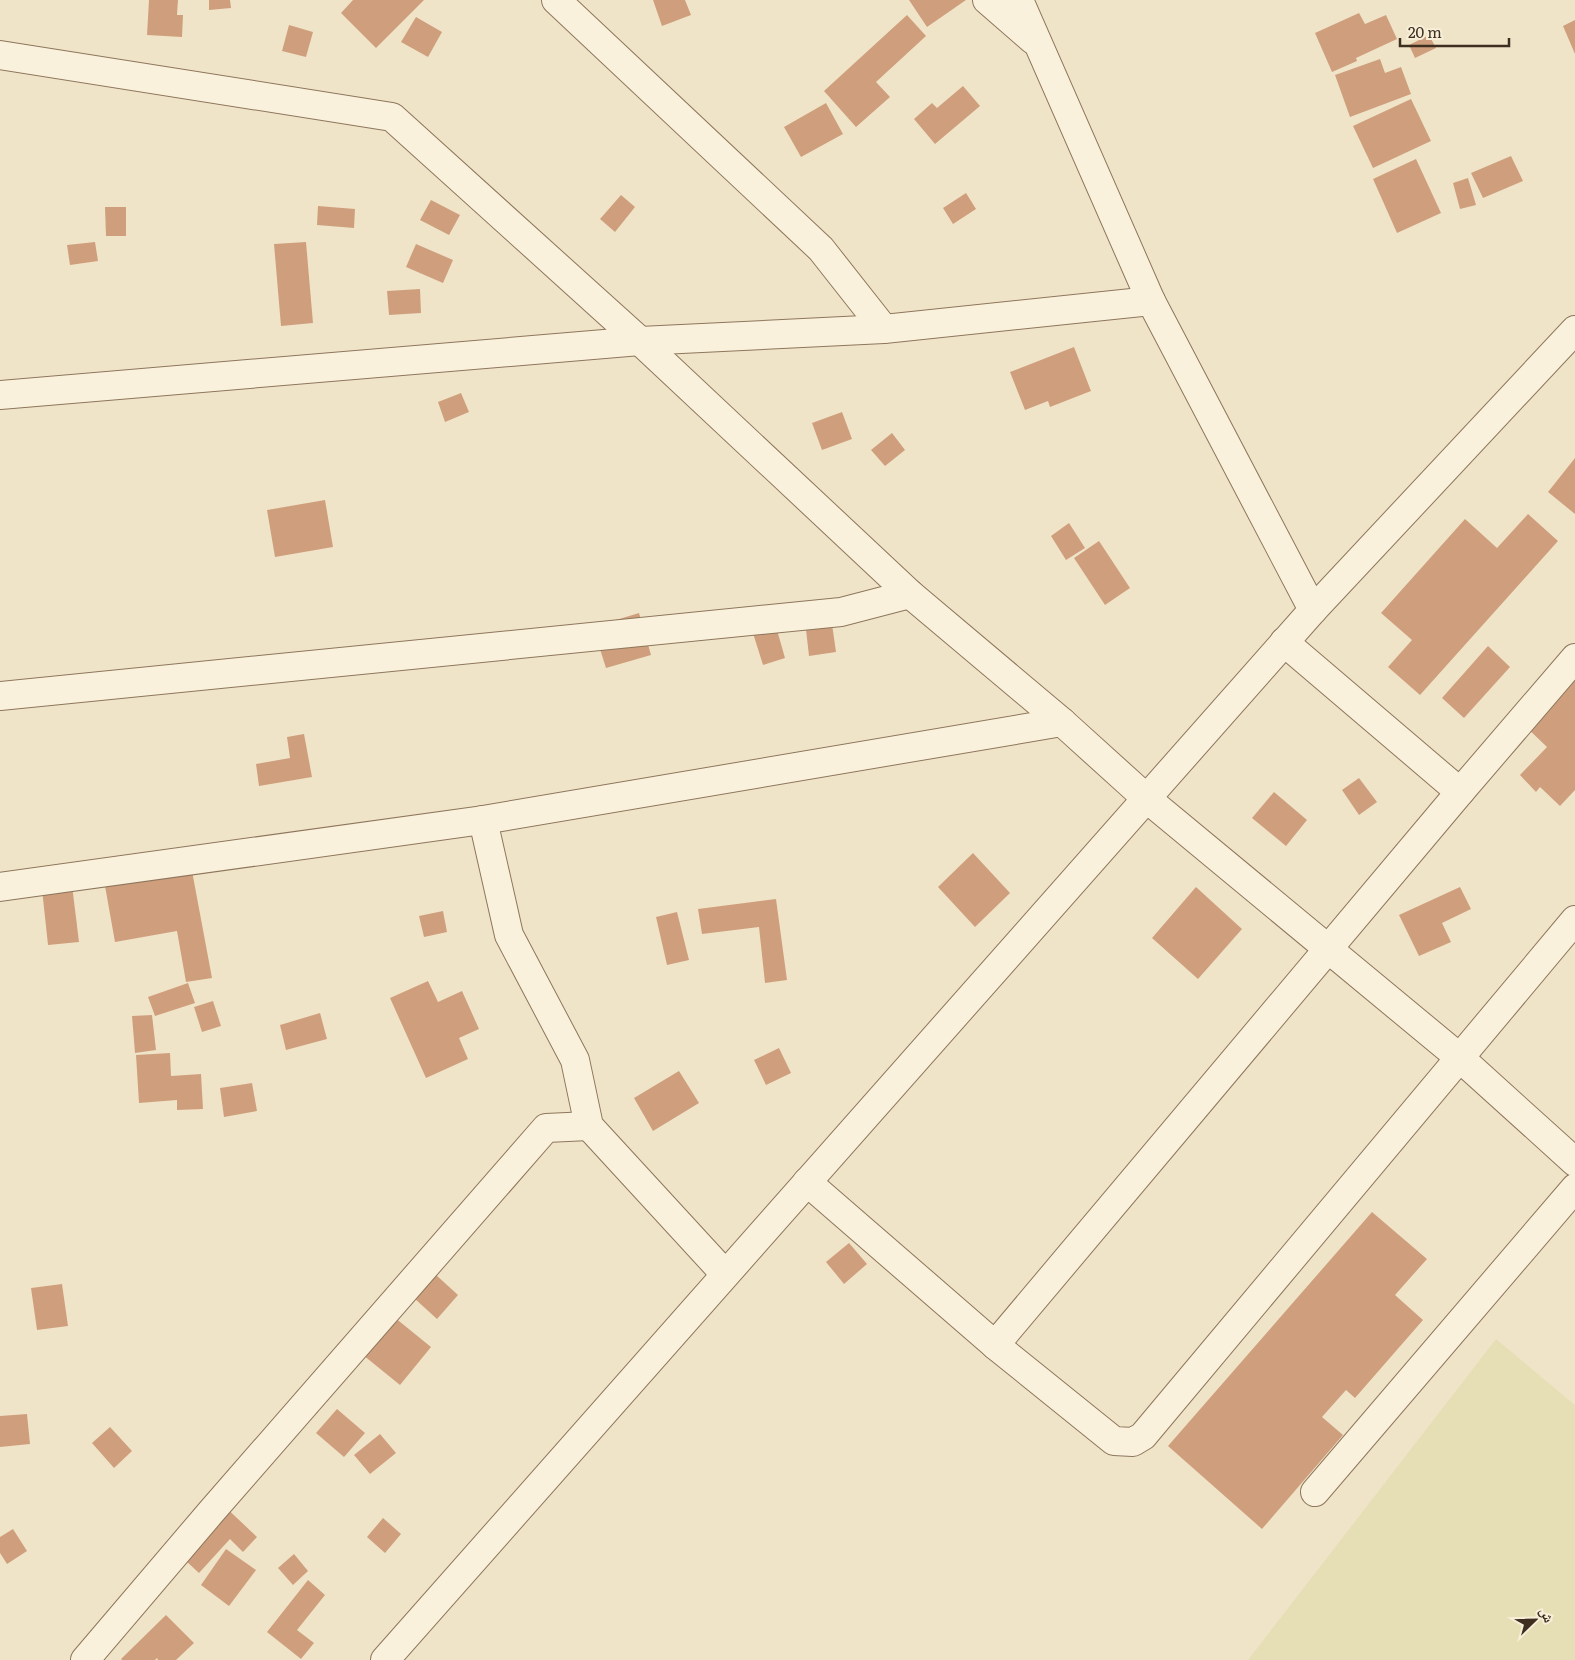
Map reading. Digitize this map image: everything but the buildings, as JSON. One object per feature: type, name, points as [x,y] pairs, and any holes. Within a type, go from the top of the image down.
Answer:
[{"type":"street","points":[[556,0],[821,249],[884,329]]},
{"type":"street","points":[[987,0],[1039,46]]},
{"type":"street","points":[[1019,0],[1151,300],[1313,610]]},
{"type":"street","points":[[0,55],[392,117],[640,341],[910,594],[1062,722],[1146,798],[1460,1058],[1575,1162]]},
{"type":"street","points":[[0,395],[640,341],[884,329],[1151,300]]},
{"type":"street","points":[[385,1660],[1284,642],[1572,338]]},
{"type":"street","points":[[0,696],[841,612],[910,594]]},
{"type":"street","points":[[1284,642],[1460,792]]},
{"type":"street","points":[[995,1345],[1575,658]]},
{"type":"street","points":[[0,887],[483,820],[1062,722]]},
{"type":"street","points":[[483,820],[509,935],[575,1060],[589,1126],[726,1274]]},
{"type":"street","points":[[807,1182],[995,1345],[1114,1441],[1133,1442],[1143,1436],[1575,920]]},
{"type":"street","points":[[85,1660],[211,1512],[546,1128],[589,1126]]},
{"type":"street","points":[[1315,1492],[1575,1188]]},
{"type":"shaded area","points":[[1496,1339],[1575,1405],[1575,1660],[1248,1660]]}]
